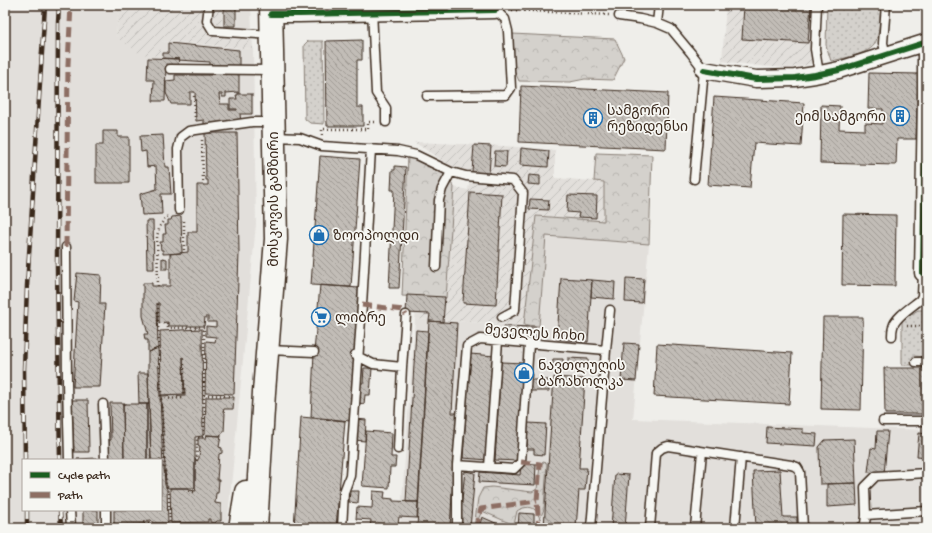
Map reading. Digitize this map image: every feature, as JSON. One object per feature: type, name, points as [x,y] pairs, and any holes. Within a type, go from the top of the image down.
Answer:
[{"type":"main road","name":"მოსკოვის გამზირი","points":[[256,528],[264,392],[276,239],[271,18]]},
{"type":"main road","name":"მოსკოვის გამზირი","points":[[240,528],[264,392]]},
{"type":"street","points":[[271,18],[299,14],[372,9],[495,7]]},
{"type":"street","points":[[704,70],[756,79],[795,78],[839,70],[926,43],[924,278]]},
{"type":"lane","points":[[209,5],[208,21],[213,32],[271,18]]},
{"type":"lane","points":[[657,23],[659,5]]},
{"type":"lane","points":[[817,5],[815,49],[820,74]]},
{"type":"lane","points":[[886,5],[883,43],[886,55]]},
{"type":"lane","points":[[427,96],[506,95],[511,88],[508,31],[505,19],[495,7]]},
{"type":"lane","points":[[372,9],[376,93],[386,108],[386,122]]},
{"type":"lane","points":[[619,16],[657,23],[671,29],[704,70],[694,178]]},
{"type":"lane","points":[[170,69],[272,70]]},
{"type":"lane","points":[[179,210],[178,149],[181,137],[189,131],[252,122],[322,146],[398,151],[416,155],[451,172],[466,176],[513,180],[522,193],[515,310],[502,317]]},
{"type":"lane","points":[[342,528],[344,492],[350,476],[356,356],[371,149]]},
{"type":"lane","points":[[436,267],[439,200],[442,189],[451,172]]},
{"type":"lane","points":[[66,247],[69,459]]},
{"type":"lane","points":[[892,336],[892,327],[894,322],[920,300],[922,296],[924,278]]},
{"type":"lane","points":[[591,528],[610,310]]},
{"type":"lane","points":[[398,449],[406,316]]},
{"type":"lane","name":"მეველეს ჩიხი","points":[[457,528],[457,465],[467,346],[480,339],[606,350]]},
{"type":"lane","points":[[489,468],[498,341]]},
{"type":"lane","points":[[457,465],[514,469],[521,462],[529,344]]},
{"type":"lane","points":[[268,350],[314,352]]},
{"type":"lane","points":[[356,356],[373,364],[402,367]]},
{"type":"lane","points":[[103,404],[105,459]]},
{"type":"lane","points":[[884,421],[927,421]]},
{"type":"lane","points":[[650,528],[656,453],[662,448],[668,446],[797,467],[800,472],[803,528]]},
{"type":"lane","points":[[695,528],[702,452]]},
{"type":"lane","points":[[735,528],[741,457]]},
{"type":"lane","points":[[860,528],[865,524],[865,487],[876,476],[927,473]]},
{"type":"lane","points":[[70,511],[71,528]]},
{"type":"lane","points":[[106,511],[106,528]]},
{"type":"lane","points":[[866,515],[927,512]]},
{"type":"path","points":[[495,7],[619,16]]},
{"type":"path","points":[[194,96],[199,130],[203,182]]},
{"type":"path","points":[[322,146],[322,129],[368,129],[368,122],[386,122]]},
{"type":"path","points":[[158,286],[157,236],[160,226],[165,218],[179,210],[183,210],[184,215],[184,250]]},
{"type":"path","points":[[158,304],[161,399],[166,485],[169,493],[170,528],[220,528]]},
{"type":"path","points":[[922,362],[926,340],[925,308]]},
{"type":"path","points":[[158,323],[167,323],[168,328],[204,327],[204,437],[197,438],[197,461]]},
{"type":"path","points":[[901,326],[925,326]]},
{"type":"path","points":[[161,399],[184,398],[184,360]]},
{"type":"path","points":[[204,395],[232,396]]},
{"type":"path","points":[[189,492],[196,491]]},
{"type":"path","points":[[144,528],[144,524],[152,524]]},
{"type":"shaded area","points":[[5,5],[119,5],[116,37],[253,49],[256,224],[227,528],[5,528]]},
{"type":"shaded area","points":[[119,5],[222,5],[223,30],[252,31],[253,49],[161,41],[160,56],[140,54],[116,37]]},
{"type":"shaded area","points":[[222,5],[251,5],[252,31],[223,30]]},
{"type":"shaded area","points":[[726,5],[813,5],[811,47],[812,64],[789,68],[722,61]]},
{"type":"shaded area","points":[[414,142],[555,150],[555,178],[604,182],[604,222],[536,216],[524,325],[415,319],[418,297],[446,298],[454,187],[468,190],[471,172],[452,167]]},
{"type":"shaded area","name":"ნავთლუღის ბარახოლკა","points":[[546,235],[649,244],[633,419],[927,430],[927,528],[400,528],[415,319],[539,326]]},
{"type":"green space","points":[[827,5],[881,5],[879,31],[874,45],[866,51],[831,61],[826,45]]},
{"type":"green space","points":[[512,34],[615,39],[624,58],[613,80],[585,79],[570,82],[519,81],[514,70]]},
{"type":"green space","points":[[308,41],[323,41],[324,124],[310,123],[305,119],[304,45]]},
{"type":"green space","points":[[596,153],[652,155],[649,244],[546,236],[539,326],[524,325],[536,216],[604,221],[604,182],[594,181]]},
{"type":"green space","points":[[408,156],[444,174],[454,187],[446,298],[402,296]]},
{"type":"green space","points":[[918,310],[927,310],[927,357],[913,356],[913,365],[902,365],[902,320]]},
{"type":"green space","points":[[543,462],[547,463],[544,509],[540,519],[536,511],[529,507],[517,511],[514,525],[482,511],[474,528],[478,498],[483,488],[492,487],[532,492],[537,489],[540,467]]},
{"type":"building","points":[[224,5],[236,5],[236,26],[224,26]]},
{"type":"building","points":[[744,5],[811,5],[808,43],[742,39]]},
{"type":"building","points":[[362,40],[362,60],[357,60],[357,107],[363,107],[363,126],[327,126],[326,41]]},
{"type":"building","points":[[168,43],[239,50],[239,69],[210,69],[210,62],[163,58],[163,53],[168,53]]},
{"type":"building","points":[[148,58],[179,59],[178,65],[166,64],[165,101],[153,101],[154,80],[147,80]]},
{"type":"building","points":[[211,72],[239,72],[239,94],[252,94],[252,114],[240,114],[241,123],[204,124],[204,120],[196,121],[195,92],[190,92],[190,104],[171,104],[166,93],[166,81],[175,80],[175,75],[211,75]],"holes":[[[238,92],[238,95],[236,95],[237,99],[230,99],[230,109],[237,110],[229,110],[229,104],[220,104],[219,94],[222,94],[222,97],[226,97],[226,93]]]},
{"type":"building","name":"ეიმ სამგორი","points":[[869,73],[918,74],[916,139],[897,139],[896,165],[820,163],[821,105],[840,106],[839,129],[865,130],[865,123],[882,124],[883,109],[868,109]]},
{"type":"building","name":"სამგორი რეზიდენსი","points":[[521,86],[668,93],[666,149],[519,142]]},
{"type":"building","points":[[714,97],[804,103],[801,146],[754,143],[750,188],[708,185]]},
{"type":"building","points":[[103,131],[118,131],[118,137],[129,137],[129,183],[96,183],[96,145],[103,145]]},
{"type":"building","points":[[205,133],[237,133],[239,253],[234,394],[205,393],[206,341],[215,342],[216,337],[206,336],[206,326],[216,327],[216,322],[208,322],[208,317],[205,317],[204,326],[168,326],[168,322],[159,323],[159,303],[157,303],[158,348],[148,352],[148,340],[145,340],[144,334],[148,334],[143,316],[143,283],[152,283],[152,286],[170,286],[170,254],[188,252],[188,232],[197,232],[197,185],[208,185],[208,180],[206,180]]},
{"type":"building","points":[[163,135],[165,167],[169,167],[171,194],[161,194],[162,214],[142,215],[140,194],[157,189],[156,166],[147,167],[146,151],[141,152],[140,136]]},
{"type":"building","points":[[474,145],[491,146],[489,174],[472,172]]},
{"type":"building","points":[[521,148],[549,151],[548,167],[520,165]]},
{"type":"building","points":[[495,151],[507,151],[506,167],[494,166]]},
{"type":"building","points":[[320,156],[360,159],[351,287],[311,285]]},
{"type":"building","points":[[395,166],[406,167],[399,288],[389,288],[394,190],[391,190],[392,170],[395,170]]},
{"type":"building","points":[[529,175],[540,176],[540,185],[528,184]]},
{"type":"building","points":[[470,192],[502,194],[496,305],[463,303]]},
{"type":"building","points":[[568,195],[597,196],[596,218],[578,217],[579,213],[567,212]]},
{"type":"building","points":[[530,199],[549,200],[548,210],[529,209]]},
{"type":"building","points":[[843,214],[896,215],[895,286],[842,285]]},
{"type":"building","points":[[181,216],[182,253],[163,254],[160,242],[163,242],[163,234],[166,234],[165,225],[168,225],[168,220],[171,220],[172,217]]},
{"type":"building","points":[[146,221],[153,221],[154,269],[147,269]]},
{"type":"building","points":[[162,258],[167,259],[167,269],[162,269]]},
{"type":"building","points":[[77,273],[101,275],[100,304],[105,304],[100,387],[73,387],[78,302],[74,301]]},
{"type":"building","points":[[561,278],[592,280],[588,342],[557,339]]},
{"type":"building","points":[[626,278],[644,279],[642,303],[625,302]]},
{"type":"building","points":[[592,280],[615,282],[614,299],[591,297]]},
{"type":"building","points":[[320,285],[359,288],[350,421],[311,417],[314,352]]},
{"type":"building","points":[[407,295],[445,297],[443,322],[429,321],[430,314],[406,313]]},
{"type":"building","points":[[823,317],[863,317],[861,410],[821,409]]},
{"type":"building","points":[[429,321],[457,323],[452,413],[457,413],[450,528],[417,528]]},
{"type":"building","points":[[504,326],[536,327],[535,339],[503,338]]},
{"type":"building","points":[[202,329],[203,436],[195,437],[195,488],[168,488],[166,485],[161,396],[185,395],[183,357],[184,394],[161,395],[160,331]]},
{"type":"building","points":[[416,330],[428,331],[418,502],[406,502]]},
{"type":"building","points":[[624,343],[639,344],[636,381],[621,380]]},
{"type":"building","points":[[657,344],[792,353],[789,404],[654,396]]},
{"type":"building","points":[[158,348],[163,467],[162,459],[151,459],[148,352]]},
{"type":"building","points":[[470,354],[495,356],[488,460],[463,458]]},
{"type":"building","points":[[568,358],[588,359],[588,369],[568,368]]},
{"type":"building","points":[[553,359],[563,359],[563,371],[552,371]]},
{"type":"building","points":[[501,362],[524,363],[518,461],[495,460]]},
{"type":"building","points":[[364,368],[372,368],[370,395],[365,395],[364,404],[358,403],[359,383],[363,383]]},
{"type":"building","points":[[884,368],[927,368],[927,414],[885,414]]},
{"type":"building","points":[[138,373],[148,373],[149,404],[139,404]]},
{"type":"building","points":[[554,377],[585,379],[579,468],[587,468],[585,490],[579,490],[576,528],[544,527]]},
{"type":"building","points":[[530,380],[549,380],[549,391],[530,391]]},
{"type":"building","points":[[206,397],[234,397],[233,409],[224,409],[223,412],[225,413],[224,432],[221,436],[205,435]]},
{"type":"building","points":[[72,400],[88,400],[89,452],[74,452]]},
{"type":"building","points":[[110,403],[125,403],[123,404],[124,459],[109,459],[109,440],[111,440]]},
{"type":"building","points":[[123,404],[147,404],[147,459],[124,459]]},
{"type":"building","points":[[147,404],[149,404],[151,459],[147,459]]},
{"type":"building","points":[[301,417],[345,421],[336,528],[294,528]]},
{"type":"building","points":[[356,419],[366,420],[365,441],[354,440]]},
{"type":"building","points":[[528,423],[546,424],[544,455],[534,454],[534,449],[527,449]]},
{"type":"building","points":[[767,427],[803,429],[803,433],[817,434],[816,446],[766,443]]},
{"type":"building","points":[[366,431],[392,433],[391,457],[396,457],[395,467],[390,467],[389,488],[362,486]]},
{"type":"building","points":[[877,431],[888,431],[884,474],[868,472],[871,448],[876,449]]},
{"type":"building","points":[[919,433],[927,434],[927,457],[917,456]]},
{"type":"building","points":[[207,435],[221,436],[219,447],[222,448],[222,453],[219,454],[217,480],[219,480],[218,493],[216,493],[215,503],[221,504],[221,521],[217,521],[215,523],[210,522],[210,519],[208,519],[208,522],[171,523],[170,488],[189,488],[189,490],[196,491],[195,458],[197,461],[199,458],[200,446],[198,446],[198,438],[206,438]]},
{"type":"building","points":[[854,439],[856,483],[820,484],[819,447],[825,440]]},
{"type":"building","points":[[521,463],[536,464],[535,485],[479,482],[480,472],[520,475]]},
{"type":"building","points":[[162,467],[164,467],[165,485],[167,489],[168,523],[153,523],[151,520],[144,521],[143,524],[114,525],[114,511],[162,511]]},
{"type":"building","points":[[780,470],[783,517],[797,517],[797,528],[756,528],[753,471]]},
{"type":"building","points":[[465,471],[475,473],[470,528],[459,528]]},
{"type":"building","points":[[615,474],[629,475],[625,528],[611,528]]},
{"type":"building","points":[[856,483],[857,505],[827,507],[827,484]]},
{"type":"building","points":[[350,491],[359,491],[358,503],[349,502]]},
{"type":"building","points":[[373,491],[385,492],[384,498],[393,499],[393,501],[418,502],[417,518],[399,517],[398,524],[387,523],[387,528],[370,527],[371,520],[356,519],[357,507],[372,508]]},
{"type":"building","points":[[83,511],[98,511],[98,528],[83,528]]},
{"type":"building","points":[[519,513],[534,514],[534,528],[518,528]]},
{"type":"building","points":[[482,517],[507,528],[479,528]]},
{"type":"railway","points":[[25,459],[24,369],[27,286],[45,5]]},
{"type":"railway","points":[[59,5],[57,266],[60,459]]},
{"type":"railway","points":[[27,511],[27,528]]},
{"type":"railway","points":[[60,511],[61,528]]},
{"type":"marked path","points":[[66,247],[68,64],[71,5]]},
{"type":"marked path","points":[[362,305],[403,310],[406,315]]},
{"type":"marked path","points":[[521,462],[540,464],[537,501],[539,528]]},
{"type":"marked path","points":[[476,528],[481,509],[537,501]]},
{"type":"cycle path","points":[[271,14],[495,10]]},
{"type":"cycle path","points":[[704,70],[756,79],[795,78],[839,70],[927,42]]},
{"type":"cycle path","points":[[923,273],[926,43]]},
{"type":"place","name":"ეიმ სამგორი","points":[[900,116]]},
{"type":"place","name":"სამგორი რეზიდენსი","points":[[593,118]]},
{"type":"place","name":"ზოოპოლდი","points":[[319,235]]},
{"type":"place","name":"ლიბრე","points":[[321,317]]},
{"type":"place","name":"ნავთლუღის ბარახოლკა","points":[[524,373]]}]
